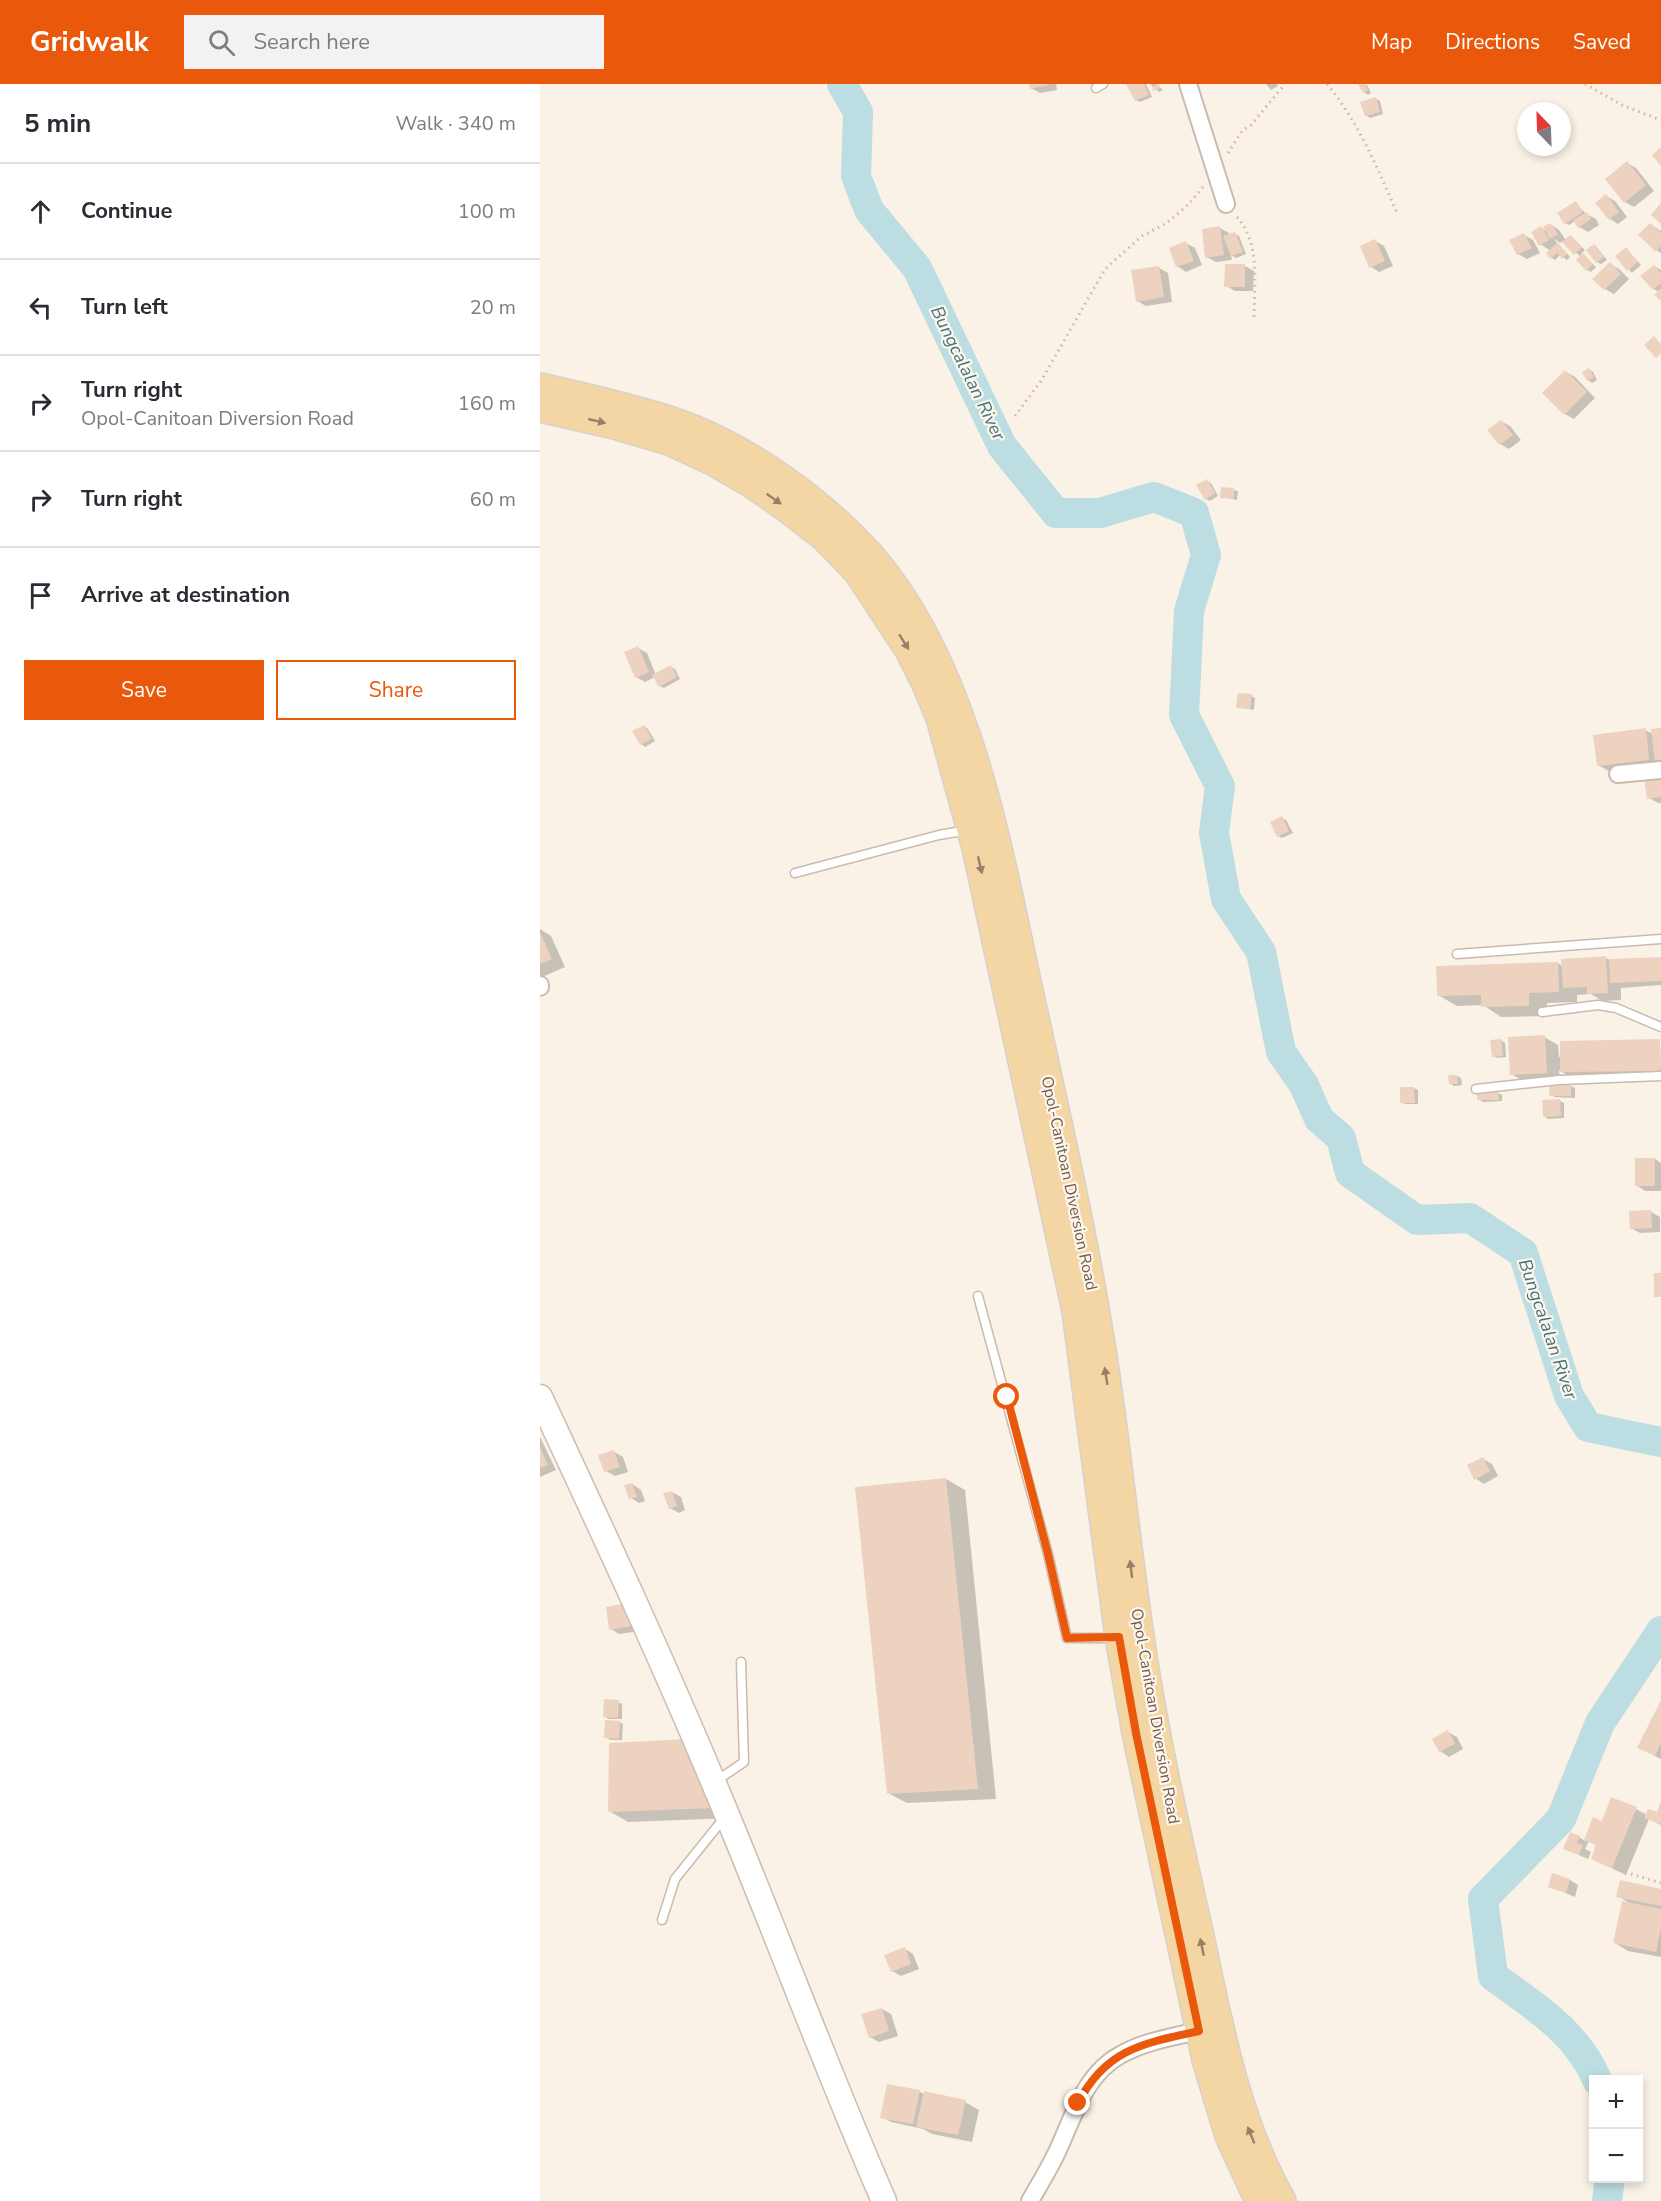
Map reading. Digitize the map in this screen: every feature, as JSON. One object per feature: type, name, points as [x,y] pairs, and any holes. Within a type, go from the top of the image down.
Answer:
[{"type":"main road","name":"Opol-Canitoan Diversion Road","points":[[540,387],[677,422],[763,466],[839,524],[873,558],[927,640],[945,676],[962,725],[996,843],[1096,1308],[1146,1677],[1209,2029],[1206,2060],[1223,2118],[1242,2167],[1259,2201]]},
{"type":"main road","name":"Opol-Canitoan Diversion Road","points":[[540,408],[618,426],[669,441],[714,462],[752,484],[825,538],[857,571],[909,650],[940,718],[996,931],[1076,1311],[1119,1637],[1138,1744],[1209,2029],[1248,2128],[1282,2201]]},
{"type":"street","points":[[1188,84],[1226,204]]},
{"type":"street","points":[[1618,774],[1661,770]]},
{"type":"street","points":[[540,1397],[614,1555],[714,1783],[839,2098],[884,2201]]},
{"type":"street","points":[[1030,2201],[1089,2083],[1104,2066],[1122,2054],[1147,2043],[1209,2029]]},
{"type":"lane","points":[[795,873],[939,835],[971,830]]},
{"type":"lane","points":[[1457,954],[1661,939]]},
{"type":"lane","points":[[1542,1012],[1598,1005],[1616,1008],[1661,1027]]},
{"type":"lane","points":[[1476,1089],[1559,1080],[1661,1076]]},
{"type":"lane","points":[[978,1296],[1048,1554],[1067,1638],[1119,1637]]},
{"type":"lane","points":[[714,1783],[744,1762],[741,1662]]},
{"type":"lane","points":[[662,1920],[675,1879],[720,1823],[728,1818]]},
{"type":"path","points":[[1016,416],[1041,381],[1105,269],[1142,236],[1167,223],[1189,204],[1242,131],[1251,125],[1285,84]]},
{"type":"path","points":[[1327,84],[1343,106],[1371,156],[1398,215]]},
{"type":"path","points":[[1585,84],[1624,106],[1661,120]]},
{"type":"path","points":[[1226,204],[1243,223],[1253,253],[1254,320]]},
{"type":"path","points":[[1631,1874],[1661,1883]]},
{"type":"building","points":[[1029,84],[1049,84],[1049,85],[1030,89]]},
{"type":"building","points":[[1126,84],[1144,84],[1149,95],[1135,101]]},
{"type":"building","points":[[1158,84],[1160,88],[1153,91],[1152,86]]},
{"type":"building","points":[[1358,84],[1365,84],[1368,90],[1363,93]]},
{"type":"building","points":[[1376,97],[1380,112],[1365,116],[1360,102]]},
{"type":"building","points":[[1661,147],[1661,166],[1652,155]]},
{"type":"building","points":[[1627,161],[1646,185],[1624,203],[1605,179]]},
{"type":"building","points":[[1606,194],[1619,212],[1609,220],[1595,203]]},
{"type":"building","points":[[1576,201],[1583,212],[1564,224],[1557,213]]},
{"type":"building","points":[[1661,203],[1661,224],[1651,215]]},
{"type":"building","points":[[1587,212],[1591,219],[1578,228],[1573,220]]},
{"type":"building","points":[[1550,223],[1558,234],[1550,239],[1543,227]]},
{"type":"building","points":[[1650,223],[1661,233],[1661,246],[1656,252],[1638,235]]},
{"type":"building","points":[[1220,226],[1224,255],[1205,258],[1202,229]]},
{"type":"building","points":[[1541,226],[1549,240],[1539,246],[1531,232]]},
{"type":"building","points":[[1235,232],[1243,252],[1231,256],[1223,236]]},
{"type":"building","points":[[1524,233],[1532,248],[1517,255],[1509,240]]},
{"type":"building","points":[[1570,235],[1582,247],[1574,255],[1562,242]]},
{"type":"building","points":[[1375,239],[1385,261],[1369,268],[1360,246]]},
{"type":"building","points":[[1186,241],[1194,261],[1176,267],[1169,248]]},
{"type":"building","points":[[1557,243],[1567,254],[1562,259],[1557,253],[1550,259],[1546,253]]},
{"type":"building","points":[[1594,244],[1604,257],[1596,263],[1586,250]]},
{"type":"building","points":[[1626,247],[1638,262],[1627,271],[1615,256]]},
{"type":"building","points":[[1583,253],[1593,264],[1586,271],[1576,260]]},
{"type":"building","points":[[1610,262],[1621,274],[1604,290],[1592,279]]},
{"type":"building","points":[[1225,264],[1245,264],[1245,287],[1224,287]]},
{"type":"building","points":[[1654,265],[1661,273],[1661,283],[1653,290],[1640,276]]},
{"type":"building","points":[[1159,266],[1164,297],[1136,302],[1131,270]]},
{"type":"building","points":[[1661,288],[1661,301],[1654,295]]},
{"type":"building","points":[[1654,336],[1661,344],[1661,353],[1656,358],[1644,345]]},
{"type":"building","points":[[1589,368],[1594,377],[1587,381],[1582,372]]},
{"type":"building","points":[[1565,370],[1587,392],[1564,415],[1542,393]]},
{"type":"building","points":[[1501,420],[1513,435],[1499,445],[1487,430]]},
{"type":"building","points":[[1207,479],[1215,493],[1205,500],[1196,485]]},
{"type":"building","points":[[1221,487],[1234,488],[1234,499],[1220,498]]},
{"type":"building","points":[[638,646],[649,672],[635,678],[624,652]]},
{"type":"building","points":[[671,665],[677,677],[659,687],[652,675]]},
{"type":"building","points":[[1238,693],[1252,694],[1250,709],[1236,708]]},
{"type":"building","points":[[644,725],[652,739],[640,745],[632,731]]},
{"type":"building","points":[[1646,728],[1649,760],[1597,766],[1593,735]]},
{"type":"building","points":[[1661,728],[1661,762],[1655,763],[1651,729]]},
{"type":"building","points":[[1661,774],[1661,797],[1647,799],[1644,777]]},
{"type":"building","points":[[1282,816],[1289,831],[1277,837],[1270,822]]},
{"type":"building","points":[[540,932],[552,959],[540,964]]},
{"type":"building","points":[[1606,956],[1608,993],[1587,994],[1587,987],[1563,988],[1561,959]]},
{"type":"building","points":[[1661,957],[1661,981],[1610,983],[1609,959]]},
{"type":"building","points":[[1558,962],[1559,992],[1529,993],[1529,1006],[1481,1007],[1481,995],[1437,996],[1436,966]]},
{"type":"building","points":[[1545,1035],[1547,1073],[1510,1075],[1508,1037]]},
{"type":"building","points":[[1501,1039],[1503,1056],[1492,1057],[1490,1040]]},
{"type":"building","points":[[1660,1039],[1660,1071],[1560,1072],[1560,1041]]},
{"type":"building","points":[[1448,1075],[1457,1075],[1458,1084],[1449,1084]]},
{"type":"building","points":[[1550,1083],[1571,1084],[1571,1096],[1549,1096]]},
{"type":"building","points":[[1400,1087],[1414,1087],[1415,1103],[1400,1103]]},
{"type":"building","points":[[1498,1091],[1499,1100],[1477,1100],[1477,1092]]},
{"type":"building","points":[[1560,1099],[1561,1116],[1543,1117],[1542,1100]]},
{"type":"building","points":[[1635,1158],[1655,1158],[1655,1186],[1635,1186]]},
{"type":"building","points":[[1651,1210],[1652,1228],[1630,1229],[1629,1211]]},
{"type":"building","points":[[1654,1273],[1661,1273],[1661,1297],[1654,1297]]},
{"type":"building","points":[[540,1447],[548,1465],[540,1468]]},
{"type":"building","points":[[614,1450],[620,1467],[604,1472],[598,1455]]},
{"type":"building","points":[[1483,1457],[1490,1471],[1474,1480],[1467,1465]]},
{"type":"building","points":[[946,1478],[978,1789],[887,1794],[855,1487]]},
{"type":"building","points":[[632,1483],[637,1497],[629,1499],[624,1485]]},
{"type":"building","points":[[672,1491],[677,1506],[669,1509],[663,1493]]},
{"type":"building","points":[[627,1603],[631,1626],[609,1630],[606,1607]]},
{"type":"building","points":[[604,1699],[619,1700],[618,1718],[603,1717]]},
{"type":"building","points":[[1661,1700],[1661,1743],[1655,1756],[1637,1748]]},
{"type":"building","points":[[605,1720],[620,1721],[619,1739],[604,1738]]},
{"type":"building","points":[[1448,1730],[1455,1744],[1439,1752],[1432,1739]]},
{"type":"building","points":[[688,1739],[713,1808],[608,1812],[609,1743]]},
{"type":"building","points":[[1611,1797],[1637,1807],[1612,1868],[1591,1859],[1596,1845],[1584,1840],[1593,1817],[1602,1821]]},
{"type":"building","points":[[1661,1801],[1661,1824],[1644,1818],[1648,1809],[1657,1812]]},
{"type":"building","points":[[1570,1832],[1580,1836],[1577,1843],[1583,1845],[1579,1855],[1563,1849]]},
{"type":"building","points":[[1552,1873],[1570,1879],[1566,1893],[1548,1887]]},
{"type":"building","points":[[1620,1880],[1661,1889],[1661,1906],[1616,1897]]},
{"type":"building","points":[[1622,1901],[1661,1909],[1661,1928],[1656,1952],[1613,1943]]},
{"type":"building","points":[[905,1947],[911,1964],[891,1972],[884,1955]]},
{"type":"building","points":[[882,2008],[889,2031],[869,2038],[861,2014]]},
{"type":"building","points":[[887,2084],[920,2090],[913,2124],[880,2118]]},
{"type":"building","points":[[924,2091],[966,2100],[958,2135],[916,2127]]},
{"type":"waterway","name":"Bungcalalan River","points":[[842,84],[858,112],[856,176],[869,210],[917,268],[1002,446],[1056,513],[1100,513],[1154,497],[1194,513],[1206,555],[1189,611],[1184,715],[1220,786],[1214,833],[1226,899],[1261,952],[1281,1052],[1304,1085],[1319,1119],[1341,1138],[1350,1173],[1417,1220],[1470,1218],[1523,1253],[1569,1396],[1588,1427],[1661,1442]]},
{"type":"waterway","name":"Bungcalalan River","points":[[1595,2075],[1578,2048],[1553,2021],[1493,1976],[1483,1899],[1561,1819],[1600,1723],[1661,1631]]},
{"type":"waterway","name":"Bungcalalan River","points":[[1607,2201],[1609,2183]]},
{"type":"route","points":[[1007,1397],[1048,1554],[1067,1638],[1119,1637],[1136,1733],[1199,2031],[1147,2043],[1122,2054],[1104,2066],[1089,2083],[1078,2103]]}]
